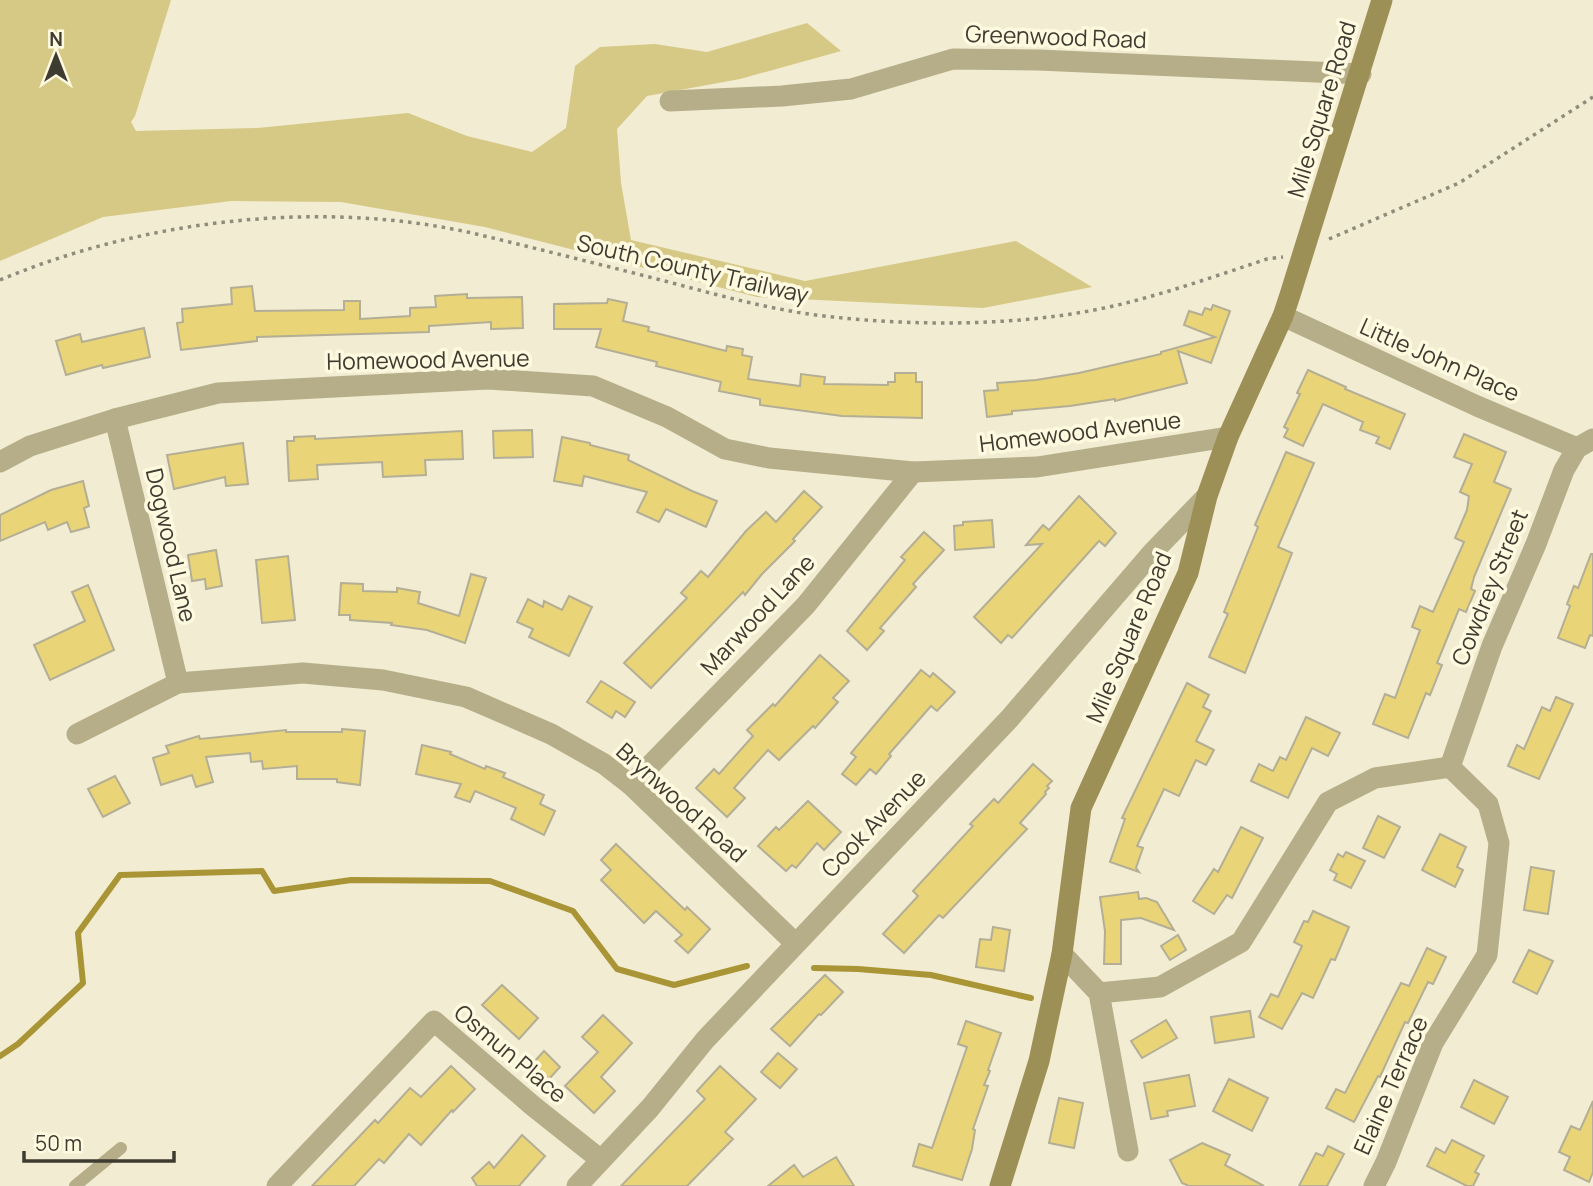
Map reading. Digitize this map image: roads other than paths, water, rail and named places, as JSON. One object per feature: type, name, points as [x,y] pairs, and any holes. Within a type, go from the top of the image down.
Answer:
[{"type":"street","name":"Mile Square Road","points":[[1000,1186],[1039,1061],[1062,954],[1081,808],[1188,573],[1207,496],[1228,438],[1283,316],[1382,0]]},
{"type":"street","name":"Greenwood Road","points":[[670,101],[782,96],[851,89],[953,59],[1038,60],[1361,74]]},
{"type":"street","name":"Little John Place","points":[[1283,316],[1477,406],[1585,443]]},
{"type":"street","name":"Homewood Avenue","points":[[0,462],[30,446],[115,419],[218,393],[488,379],[593,386],[667,417],[725,449],[769,458],[913,472],[1037,467],[1228,438]]},
{"type":"street","name":"Dogwood Lane","points":[[115,419],[178,683]]},
{"type":"street","name":"Cowdrey Street","points":[[1450,766],[1492,646],[1536,544],[1564,470],[1585,443]]},
{"type":"street","name":"Marwood Lane","points":[[631,785],[806,605],[913,472]]},
{"type":"street","name":"Cook Avenue","points":[[577,1186],[650,1108],[705,1040],[1010,718],[1152,553],[1207,496]]},
{"type":"street","name":"Brynwood Road","points":[[78,734],[178,683],[303,673],[383,680],[466,697],[551,734],[604,764],[631,785],[795,943]]},
{"type":"street","points":[[1099,993],[1160,987],[1241,942],[1328,802],[1375,778],[1450,766]]},
{"type":"street","name":"Elaine Terrace","points":[[1374,1186],[1433,1043],[1487,955],[1499,843],[1488,804],[1450,766]]},
{"type":"street","points":[[1062,954],[1099,993],[1128,1151]]},
{"type":"street","name":"Osmun Place","points":[[277,1186],[434,1021],[601,1160]]},
{"type":"lane","points":[[75,1186],[121,1148]]},
{"type":"waterway","points":[[0,1056],[18,1044],[83,983],[78,933],[120,875],[262,871],[274,891],[351,880],[490,881],[573,911],[617,969],[674,985],[747,966]]},
{"type":"waterway","points":[[814,968],[931,975],[1031,998]]}]
